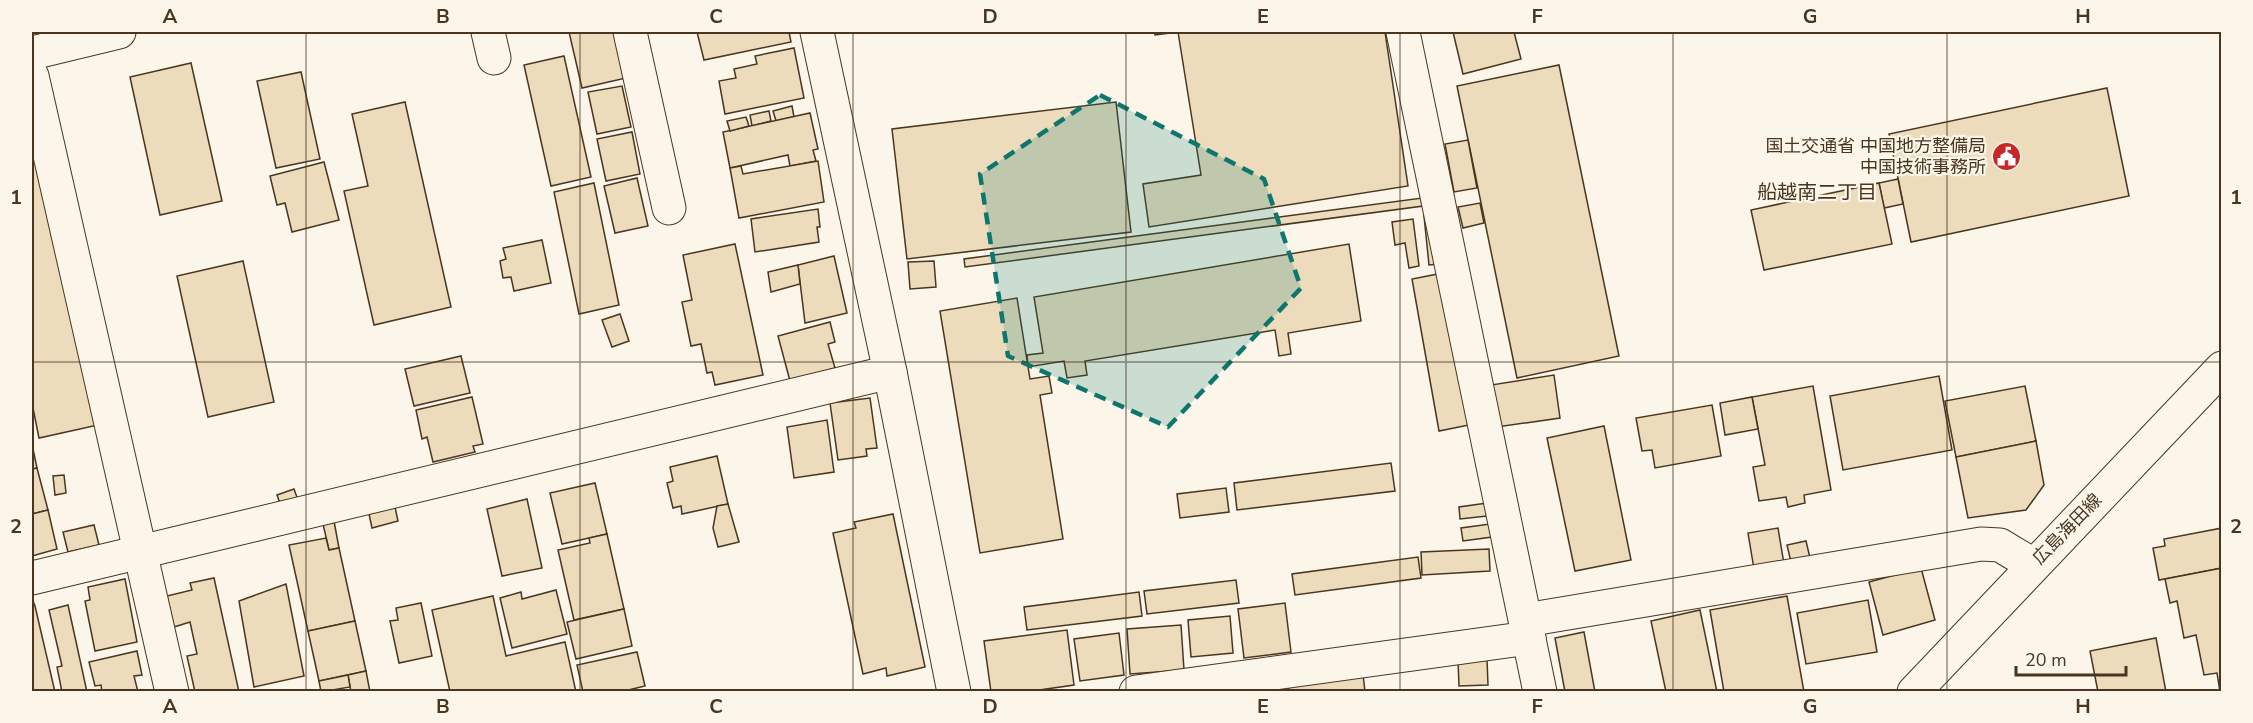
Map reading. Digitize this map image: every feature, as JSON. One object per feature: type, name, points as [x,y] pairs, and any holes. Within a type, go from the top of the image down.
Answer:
[{"type":"street","points":[[32,53],[119,32]]},
{"type":"street","points":[[630,32],[669,208]]},
{"type":"street","points":[[817,32],[890,372],[954,692]]},
{"type":"street","points":[[1403,32],[1540,692]]},
{"type":"street","points":[[32,76],[172,692]]},
{"type":"street","name":"広島海田線","points":[[1914,692],[2222,368]]},
{"type":"street","points":[[32,578],[890,372]]},
{"type":"street","points":[[1136,692],[1528,629],[1982,544],[2000,545],[2033,566]]},
{"type":"highlighted area","points":[[1100,95],[1264,179],[1301,288],[1168,427],[1008,356],[980,174]]},
{"type":"building","points":[[569,32],[616,32],[626,78],[582,88]]},
{"type":"building","points":[[697,32],[789,32],[791,42],[704,60]]},
{"type":"building","points":[[1154,32],[1178,32],[1155,35]]},
{"type":"building","points":[[1178,32],[1385,32],[1408,186],[1149,227],[1143,184],[1201,175]]},
{"type":"building","points":[[1453,32],[1514,32],[1521,59],[1463,74]]},
{"type":"building","points":[[794,48],[804,98],[725,114],[719,81],[736,78],[734,69],[757,64],[755,56]]},
{"type":"building","points":[[564,56],[591,177],[551,186],[524,65]]},
{"type":"building","points":[[191,63],[222,201],[160,215],[130,77]]},
{"type":"building","points":[[1559,65],[1619,356],[1517,378],[1457,86]]},
{"type":"building","points":[[301,72],[320,159],[276,168],[257,81]]},
{"type":"building","points":[[622,86],[631,127],[597,134],[588,92]]},
{"type":"building","name":"国土交通省 中国地方整備局 中国技術事務所","points":[[2107,88],[2129,196],[1911,242],[1889,134]]},
{"type":"building","points":[[405,102],[451,307],[374,325],[344,191],[368,186],[352,114]]},
{"type":"building","points":[[1116,102],[1131,232],[907,259],[892,129]]},
{"type":"building","points":[[792,106],[794,117],[776,121],[773,111]]},
{"type":"building","points":[[769,111],[771,121],[752,126],[750,115]]},
{"type":"building","points":[[810,113],[818,149],[813,150],[816,161],[790,166],[788,155],[730,168],[723,132]]},
{"type":"building","points":[[746,117],[749,126],[730,131],[727,121]]},
{"type":"building","points":[[32,127],[98,425],[39,438],[32,403]]},
{"type":"building","points":[[632,132],[640,174],[606,181],[597,139]]},
{"type":"building","points":[[1468,140],[1477,188],[1454,192],[1445,144]]},
{"type":"building","points":[[818,161],[824,202],[739,218],[730,168],[741,166],[743,174]]},
{"type":"building","points":[[324,162],[339,220],[292,232],[285,203],[277,205],[270,176]]},
{"type":"building","points":[[637,178],[648,226],[615,233],[604,186]]},
{"type":"building","points":[[1898,179],[1903,204],[1884,208],[1879,183]]},
{"type":"building","points":[[594,183],[619,305],[579,314],[554,192]]},
{"type":"building","points":[[1879,183],[1892,244],[1764,270],[1751,210]]},
{"type":"building","points":[[1422,198],[1423,206],[965,267],[964,259]]},
{"type":"building","points":[[1480,203],[1484,223],[1463,228],[1458,207]]},
{"type":"building","points":[[818,209],[819,242],[755,252],[751,219]]},
{"type":"building","points":[[1434,215],[1439,264],[1429,265],[1424,216]]},
{"type":"building","points":[[1413,219],[1419,266],[1409,268],[1405,243],[1395,245],[1392,222]]},
{"type":"building","points":[[542,240],[551,283],[514,291],[511,277],[503,278],[500,261],[506,259],[503,248]]},
{"type":"building","points":[[735,244],[763,375],[715,385],[712,372],[707,373],[701,344],[691,346],[682,302],[692,300],[683,255]]},
{"type":"building","points":[[1349,244],[1361,321],[1288,333],[1291,354],[1279,356],[1275,330],[1085,361],[1087,375],[1067,378],[1064,361],[1028,367],[1027,355],[1043,353],[1034,297]]},
{"type":"building","points":[[834,256],[847,313],[805,323],[798,265]]},
{"type":"building","points":[[243,261],[274,402],[208,417],[177,276]]},
{"type":"building","points":[[934,261],[936,287],[910,289],[908,262]]},
{"type":"building","points":[[798,265],[800,284],[771,292],[768,272]]},
{"type":"building","points":[[1443,273],[1469,425],[1439,431],[1412,279]]},
{"type":"building","points":[[1017,298],[1030,379],[1049,376],[1052,393],[1040,395],[1063,539],[980,553],[940,311]]},
{"type":"building","points":[[620,314],[629,341],[612,347],[602,320]]},
{"type":"building","points":[[830,322],[835,342],[828,344],[835,368],[790,381],[778,336]]},
{"type":"building","points":[[461,356],[470,393],[414,406],[405,369]]},
{"type":"building","points":[[1554,375],[1560,418],[1497,427],[1491,385]]},
{"type":"building","points":[[1939,376],[1952,450],[1843,470],[1830,396]]},
{"type":"building","points":[[1813,386],[1831,490],[1804,495],[1805,503],[1788,507],[1786,497],[1759,501],[1753,467],[1765,465],[1752,397]]},
{"type":"building","points":[[2025,386],[2036,441],[1956,457],[1945,401]]},
{"type":"building","points":[[472,397],[483,444],[473,446],[475,452],[433,462],[427,437],[422,439],[416,410]]},
{"type":"building","points":[[1752,397],[1758,429],[1725,435],[1720,403]]},
{"type":"building","points":[[870,398],[877,448],[866,449],[867,456],[838,460],[830,403]]},
{"type":"building","points":[[1712,405],[1721,456],[1655,468],[1652,450],[1642,451],[1636,418]]},
{"type":"building","points":[[827,420],[834,472],[794,478],[787,427]]},
{"type":"building","points":[[1604,426],[1631,560],[1575,571],[1547,438]]},
{"type":"building","points":[[2036,441],[2044,485],[2026,510],[1968,518],[1956,457]]},
{"type":"building","points":[[32,444],[37,468],[32,469]]},
{"type":"building","points":[[717,456],[728,504],[682,514],[681,506],[673,508],[667,483],[673,481],[670,467]]},
{"type":"building","points":[[1391,463],[1395,491],[1237,510],[1234,483]]},
{"type":"building","points":[[37,468],[48,510],[32,514],[32,469]]},
{"type":"building","points":[[64,475],[66,493],[55,495],[53,476]]},
{"type":"building","points":[[595,483],[607,534],[562,544],[550,493]]},
{"type":"building","points":[[1226,488],[1229,512],[1180,518],[1177,494]]},
{"type":"building","points":[[294,489],[298,500],[281,506],[277,495]]},
{"type":"building","points":[[527,499],[542,568],[502,576],[487,509]]},
{"type":"building","points":[[1494,502],[1496,515],[1460,519],[1459,507]]},
{"type":"building","points":[[728,504],[739,542],[718,547],[713,528],[717,506]]},
{"type":"building","points":[[395,507],[398,521],[372,528],[369,514]]},
{"type":"building","points":[[48,510],[57,549],[32,556],[32,514]]},
{"type":"building","points":[[893,514],[925,667],[887,676],[886,668],[863,674],[833,533],[856,528],[854,522]]},
{"type":"building","points":[[334,521],[339,548],[329,550],[323,524]]},
{"type":"building","points":[[1490,524],[1492,537],[1463,541],[1461,528]]},
{"type":"building","points":[[94,525],[99,545],[68,552],[63,532]]},
{"type":"building","points":[[1778,528],[1784,564],[1754,569],[1748,533]]},
{"type":"building","points":[[2222,528],[2222,568],[2159,580],[2153,548],[2165,546],[2164,539]]},
{"type":"building","points":[[607,534],[624,609],[574,620],[558,550],[590,543],[589,538]]},
{"type":"building","points":[[326,538],[329,550],[339,548],[355,621],[308,631],[289,545]]},
{"type":"building","points":[[1806,541],[1810,558],[1791,562],[1787,545]]},
{"type":"building","points":[[1489,549],[1490,571],[1422,575],[1421,552]]},
{"type":"building","points":[[1418,557],[1421,578],[1295,595],[1292,574]]},
{"type":"building","points":[[1921,568],[1935,620],[1883,635],[1869,582]]},
{"type":"building","points":[[2222,568],[2222,692],[2220,692],[2217,673],[2204,675],[2196,635],[2184,638],[2177,601],[2170,603],[2165,579]]},
{"type":"building","points":[[214,578],[239,692],[195,692],[187,656],[197,654],[190,622],[174,627],[167,596],[192,590],[190,583]]},
{"type":"building","points":[[125,579],[137,642],[95,651],[85,601],[90,600],[88,587]]},
{"type":"building","points":[[1236,580],[1239,603],[1147,614],[1144,591]]},
{"type":"building","points":[[286,584],[304,676],[254,687],[239,601]]},
{"type":"building","points":[[556,590],[567,634],[512,648],[500,598],[521,592],[522,599]]},
{"type":"building","points":[[1139,592],[1142,616],[1027,630],[1024,607]]},
{"type":"building","points":[[493,596],[506,656],[565,642],[576,692],[450,692],[432,610]]},
{"type":"building","points":[[1787,596],[1804,692],[1724,692],[1710,610]]},
{"type":"building","points":[[1868,600],[1877,652],[1806,664],[1797,613]]},
{"type":"building","points":[[33,601],[35,606],[55,692],[32,692]]},
{"type":"building","points":[[421,603],[432,656],[399,663],[390,621],[398,620],[396,608]]},
{"type":"building","points":[[1285,603],[1291,652],[1244,658],[1238,609]]},
{"type":"building","points":[[68,605],[87,692],[62,692],[57,667],[62,666],[49,610]]},
{"type":"building","points":[[624,609],[632,646],[576,659],[567,622]]},
{"type":"building","points":[[1700,610],[1717,692],[1666,692],[1651,621]]},
{"type":"building","points":[[1230,616],[1233,653],[1191,657],[1188,620]]},
{"type":"building","points":[[355,621],[366,671],[319,681],[308,631]]},
{"type":"building","points":[[1181,625],[1184,670],[1130,674],[1127,629]]},
{"type":"building","points":[[1067,630],[1074,685],[1025,692],[991,692],[984,641]]},
{"type":"building","points":[[1584,632],[1595,692],[1565,692],[1555,638]]},
{"type":"building","points":[[1119,633],[1124,675],[1080,681],[1074,639]]},
{"type":"building","points":[[2156,638],[2166,692],[2098,692],[2090,651]]},
{"type":"building","points":[[137,651],[142,675],[134,676],[138,692],[102,692],[101,685],[95,686],[89,662]]},
{"type":"building","points":[[637,652],[645,686],[620,692],[583,692],[577,665]]},
{"type":"building","points":[[1487,659],[1488,685],[1459,686],[1458,660]]},
{"type":"building","points":[[366,671],[370,692],[351,692],[348,675]]},
{"type":"building","points":[[1363,674],[1365,692],[1289,692],[1288,684]]},
{"type":"building","points":[[348,675],[350,687],[321,692],[319,681]]},
{"type":"place","name":"国土交通省 中国地方整備局 中国技術事務所","points":[[2007,156]]},
{"type":"district","name":"船越南二丁目","points":[[1817,192]]}]
